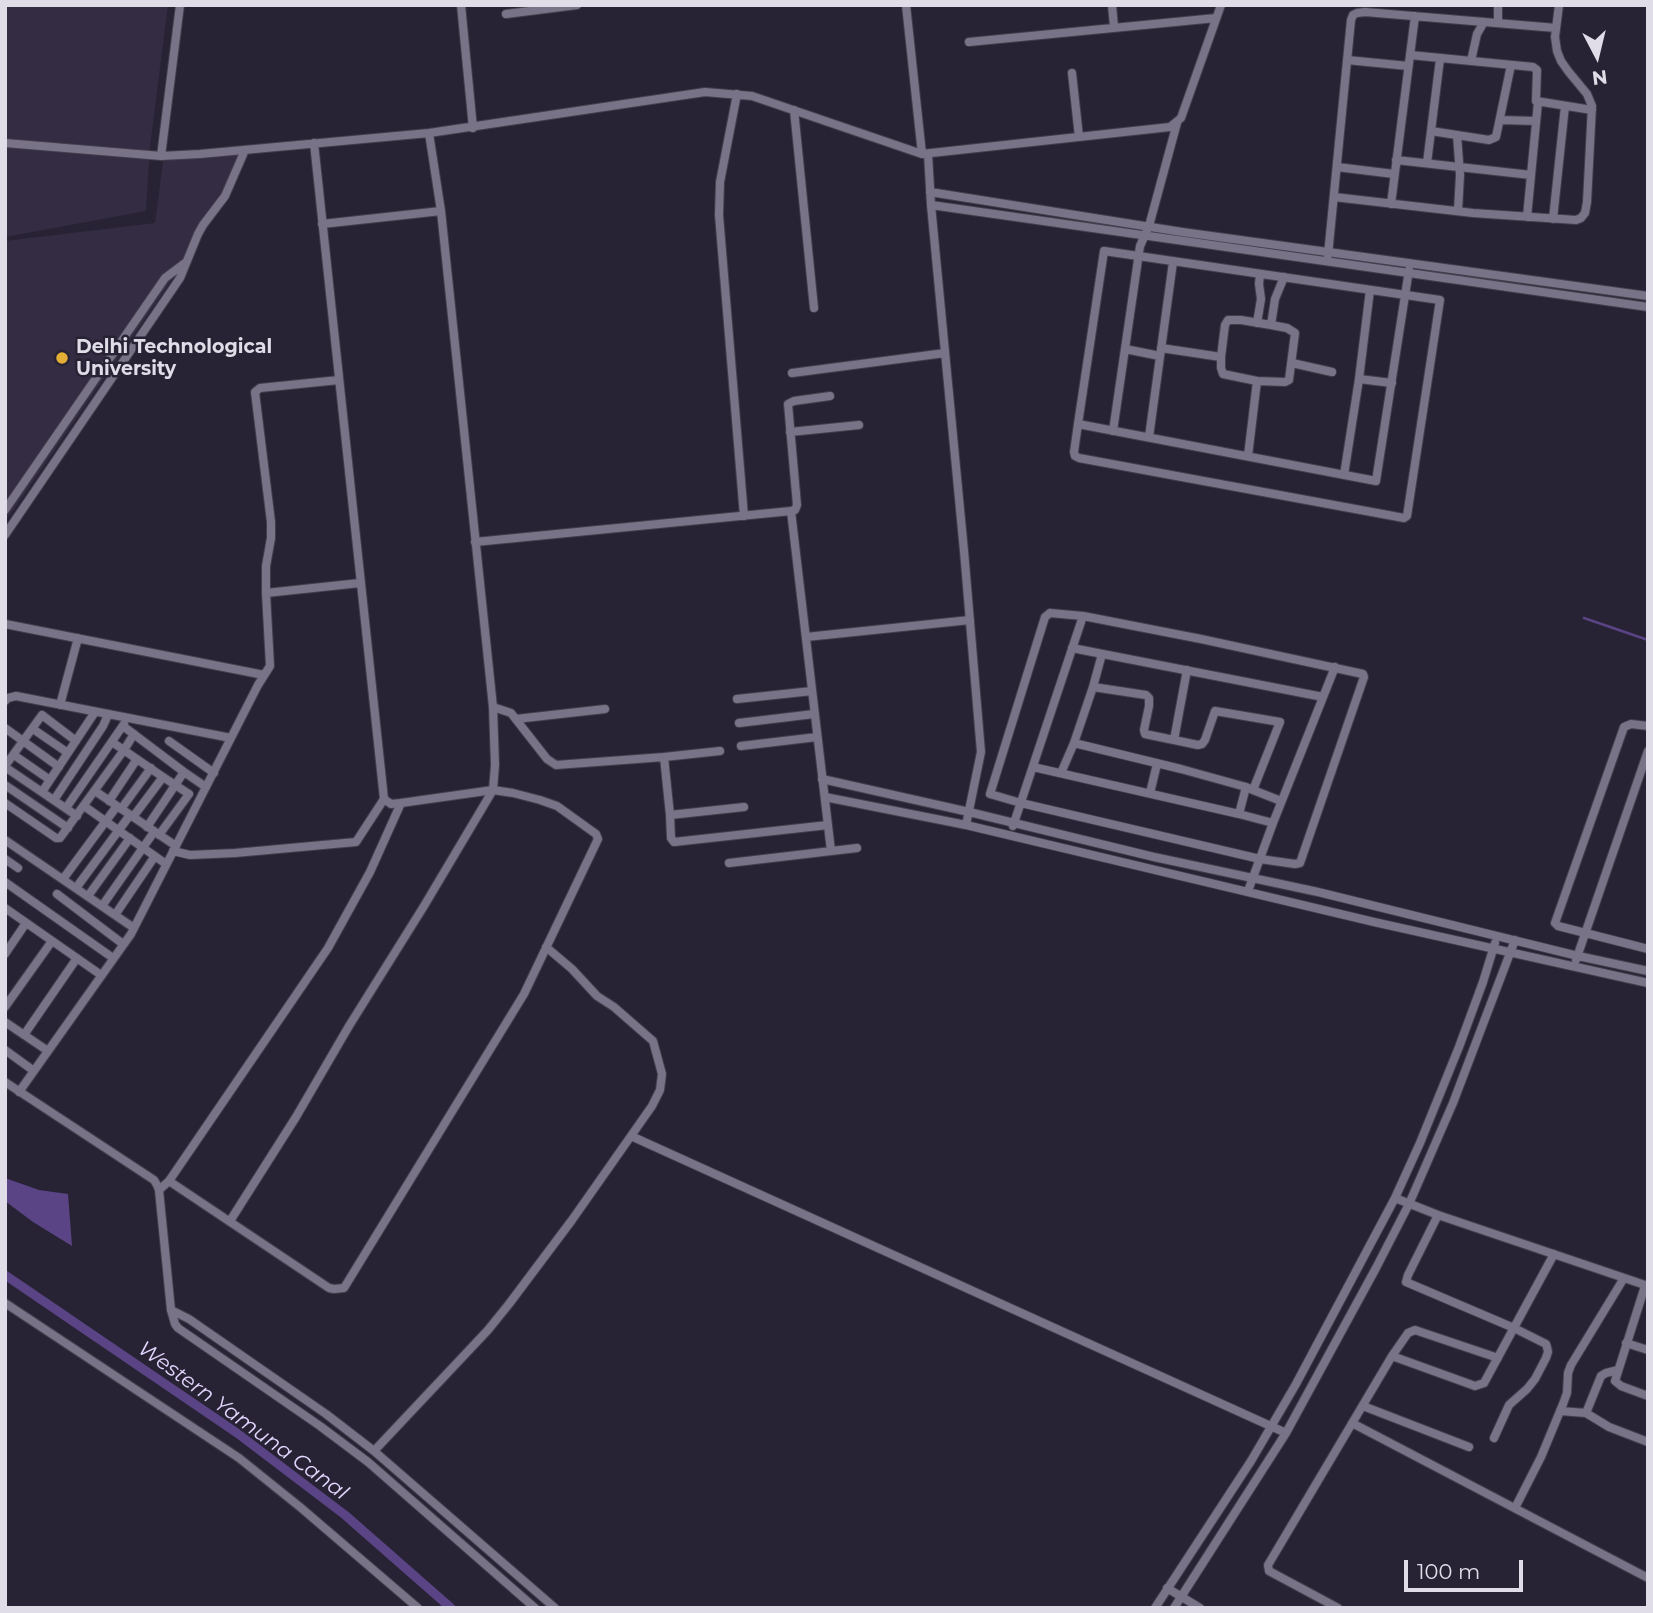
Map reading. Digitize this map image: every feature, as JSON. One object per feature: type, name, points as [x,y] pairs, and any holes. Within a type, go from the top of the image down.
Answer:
[{"type":"street","points":[[161,156],[180,5]]},
{"type":"street","points":[[461,5],[473,128]]},
{"type":"street","points":[[506,14],[542,7],[577,5]]},
{"type":"street","points":[[906,5],[930,192],[981,752],[966,825]]},
{"type":"street","points":[[1112,5],[1114,27]]},
{"type":"street","points":[[5,143],[161,156],[245,150],[473,128],[705,92],[752,96],[925,154],[1170,127],[1177,123],[1185,110],[1221,5]]},
{"type":"street","points":[[1497,23],[1498,5]]},
{"type":"street","points":[[1334,197],[1553,219],[1576,220],[1585,213],[1592,110],[1587,94],[1561,61],[1557,51],[1555,37],[1559,5]]},
{"type":"street","points":[[1327,262],[1353,15],[1366,12],[1556,28]]},
{"type":"street","points":[[1391,204],[1415,16]]},
{"type":"street","points":[[969,42],[1216,18]]},
{"type":"street","points":[[1471,61],[1477,34],[1484,22]]},
{"type":"street","points":[[1410,55],[1533,66],[1537,70],[1535,101],[1592,110]]},
{"type":"street","points":[[1426,163],[1440,59]]},
{"type":"street","points":[[1347,60],[1408,66]]},
{"type":"street","points":[[1431,131],[1493,140],[1501,120],[1511,65]]},
{"type":"street","points":[[1072,73],[1079,137]]},
{"type":"street","points":[[737,94],[720,182],[719,215],[744,516]]},
{"type":"street","points":[[1527,217],[1538,102]]},
{"type":"street","points":[[1553,219],[1565,106]]},
{"type":"street","points":[[794,110],[814,308]]},
{"type":"street","points":[[1501,120],[1536,121]]},
{"type":"street","points":[[1113,431],[1140,246],[1148,231],[1177,123]]},
{"type":"street","points":[[230,1222],[493,790],[499,709],[475,542],[441,211],[429,133]]},
{"type":"street","points":[[1457,135],[1458,211]]},
{"type":"street","points":[[95,791],[154,831],[174,849],[190,855],[356,842],[384,799],[314,143]]},
{"type":"street","points":[[5,534],[180,278],[203,225],[225,196],[245,150]]},
{"type":"street","points":[[1396,160],[1531,175]]},
{"type":"street","points":[[1337,167],[1394,174]]},
{"type":"street","points":[[930,192],[1327,262],[1648,307]]},
{"type":"street","points":[[931,205],[1329,252],[1648,296]]},
{"type":"street","points":[[322,224],[441,211]]},
{"type":"street","points":[[1104,251],[1139,257],[1439,300],[1405,517],[1075,456],[1104,251]]},
{"type":"street","points":[[5,510],[165,278],[187,261]]},
{"type":"street","points":[[1149,437],[1173,262]]},
{"type":"street","points":[[1078,424],[1374,482],[1377,480],[1410,263]]},
{"type":"street","points":[[1257,323],[1261,299],[1260,274]]},
{"type":"street","points":[[1271,326],[1275,299],[1284,277]]},
{"type":"street","points":[[1344,475],[1370,290]]},
{"type":"street","points":[[1231,319],[1271,326],[1287,328],[1296,333],[1287,381],[1257,381],[1223,374],[1220,357],[1226,322],[1231,319]]},
{"type":"street","points":[[1125,349],[1220,357]]},
{"type":"street","points":[[792,373],[945,353]]},
{"type":"street","points":[[1292,363],[1332,372]]},
{"type":"street","points":[[1359,379],[1392,383]]},
{"type":"street","points":[[19,1092],[134,928],[271,663],[266,566],[271,522],[256,392],[260,388],[339,380]]},
{"type":"street","points":[[1248,456],[1257,381]]},
{"type":"street","points":[[475,542],[795,510],[797,505],[788,407],[790,402],[830,396]]},
{"type":"street","points":[[790,432],[859,425]]},
{"type":"street","points":[[791,511],[831,851]]},
{"type":"street","points":[[266,593],[360,583]]},
{"type":"street","points":[[1050,613],[1083,616],[1335,667],[1361,673],[1364,677],[1300,863],[1260,859],[1021,803],[991,795],[989,792],[1045,617],[1050,613]]},
{"type":"street","points":[[1009,836],[1083,616]]},
{"type":"street","points":[[806,637],[970,620]]},
{"type":"street","points":[[5,624],[264,675]]},
{"type":"street","points":[[60,705],[78,638]]},
{"type":"street","points":[[1072,648],[1323,697]]},
{"type":"street","points":[[1061,773],[1093,687],[1101,653]]},
{"type":"street","points":[[1248,891],[1335,667]]},
{"type":"street","points":[[1174,740],[1187,670]]},
{"type":"street","points":[[1093,687],[1146,695],[1149,698],[1149,706],[1144,732],[1149,736],[1202,744],[1215,711],[1280,722],[1239,814]]},
{"type":"street","points":[[737,699],[812,691]]},
{"type":"street","points":[[5,701],[16,696],[108,715],[125,722],[231,738]]},
{"type":"street","points":[[41,702],[42,715],[5,767],[77,816]]},
{"type":"street","points":[[499,709],[511,713],[547,759],[556,765],[720,751]]},
{"type":"street","points":[[516,719],[605,709]]},
{"type":"street","points":[[42,792],[95,712]]},
{"type":"street","points":[[739,723],[814,714]]},
{"type":"street","points":[[42,715],[76,741]]},
{"type":"street","points":[[54,800],[108,715]]},
{"type":"street","points":[[125,722],[134,734],[206,787]]},
{"type":"street","points":[[66,808],[125,722]]},
{"type":"street","points":[[1648,726],[1631,723],[1624,727],[1555,923],[1648,949]]},
{"type":"street","points":[[5,728],[59,766]]},
{"type":"street","points":[[33,729],[68,753]]},
{"type":"street","points":[[5,803],[56,838],[61,837],[134,734]]},
{"type":"street","points":[[741,746],[817,737]]},
{"type":"street","points":[[169,741],[214,773]]},
{"type":"street","points":[[112,742],[199,802]]},
{"type":"street","points":[[1074,743],[1250,789],[1281,801]]},
{"type":"street","points":[[1574,966],[1647,754]]},
{"type":"street","points":[[14,755],[50,780]]},
{"type":"street","points":[[664,757],[671,838],[674,842],[828,825]]},
{"type":"street","points":[[109,801],[138,759]]},
{"type":"street","points":[[1150,793],[1157,764]]},
{"type":"street","points":[[1033,767],[1273,823]]},
{"type":"street","points":[[63,880],[105,821],[151,768]]},
{"type":"street","points":[[102,906],[154,831],[184,772]]},
{"type":"street","points":[[76,888],[163,777]]},
{"type":"street","points":[[822,779],[1154,857],[1318,892],[1648,971]]},
{"type":"street","points":[[5,785],[68,828]]},
{"type":"street","points":[[169,1181],[329,1288],[344,1288],[524,994],[597,836],[557,806],[513,793],[493,790],[391,804],[384,799]]},
{"type":"street","points":[[154,831],[189,794]]},
{"type":"street","points":[[825,797],[966,825],[1374,922],[1648,983]]},
{"type":"street","points":[[159,1190],[169,1181],[328,948],[370,872],[401,803]]},
{"type":"street","points":[[84,806],[166,864]]},
{"type":"street","points":[[670,815],[744,807]]},
{"type":"street","points":[[88,896],[130,838]]},
{"type":"street","points":[[5,840],[134,928]]},
{"type":"street","points":[[729,863],[856,848]]},
{"type":"street","points":[[115,915],[155,856]]},
{"type":"street","points":[[5,859],[18,868]]},
{"type":"street","points":[[5,882],[113,958]]},
{"type":"street","points":[[57,894],[123,944]]},
{"type":"street","points":[[6,910],[101,975]]},
{"type":"street","points":[[5,954],[26,923]]},
{"type":"street","points":[[1155,1608],[1272,1426],[1303,1373],[1395,1198],[1459,1047],[1497,936]]},
{"type":"street","points":[[1174,1608],[1286,1433],[1409,1204],[1452,1103],[1515,940]]},
{"type":"street","points":[[5,1007],[52,941]]},
{"type":"street","points":[[374,1451],[488,1330],[509,1304],[572,1220],[652,1106],[660,1090],[662,1074],[655,1044],[593,992],[546,947]]},
{"type":"street","points":[[24,1035],[77,958]]},
{"type":"street","points":[[5,1022],[48,1051]]},
{"type":"street","points":[[5,1050],[34,1070]]},
{"type":"street","points":[[5,1082],[154,1181],[159,1190],[171,1310],[178,1328],[368,1462],[535,1608]]},
{"type":"street","points":[[631,1136],[1286,1433]]},
{"type":"street","points":[[1395,1198],[1647,1286],[1615,1381],[1648,1396]]},
{"type":"street","points":[[1438,1215],[1406,1282],[1546,1344],[1548,1352],[1531,1385],[1509,1405],[1494,1438]]},
{"type":"street","points":[[1392,1356],[1475,1386],[1481,1385],[1486,1381],[1554,1254]]},
{"type":"street","points":[[1515,1508],[1541,1457],[1567,1394],[1571,1365],[1624,1278]]},
{"type":"street","points":[[5,1303],[239,1458],[418,1608]]},
{"type":"street","points":[[171,1310],[189,1319],[326,1414],[374,1451],[555,1608]]},
{"type":"street","points":[[1338,1608],[1269,1571],[1267,1567],[1392,1356],[1408,1334],[1415,1330],[1498,1358]]},
{"type":"street","points":[[1626,1343],[1648,1350]]},
{"type":"street","points":[[1586,1413],[1601,1376],[1618,1370]]},
{"type":"street","points":[[1363,1406],[1469,1447]]},
{"type":"street","points":[[1560,1411],[1586,1413],[1615,1430],[1648,1442]]},
{"type":"street","points":[[1352,1423],[1648,1578]]},
{"type":"street","points":[[1167,1588],[1200,1608]]},
{"type":"shaded area","points":[[5,5],[168,5],[150,147],[146,211],[5,237]]},
{"type":"shaded area","name":"Delhi Technological University","points":[[245,150],[222,207],[5,522],[5,241],[155,223],[163,161]]},
{"type":"shaded area","points":[[5,1178],[39,1190],[68,1194],[72,1246],[5,1201]]},
{"type":"waterway","points":[[1584,618],[1648,640]]},
{"type":"waterway","name":"Western Yamuna Canal","points":[[5,1275],[237,1433],[345,1515],[451,1608]]},
{"type":"place","name":"Delhi Technological University","points":[[62,358]]}]
